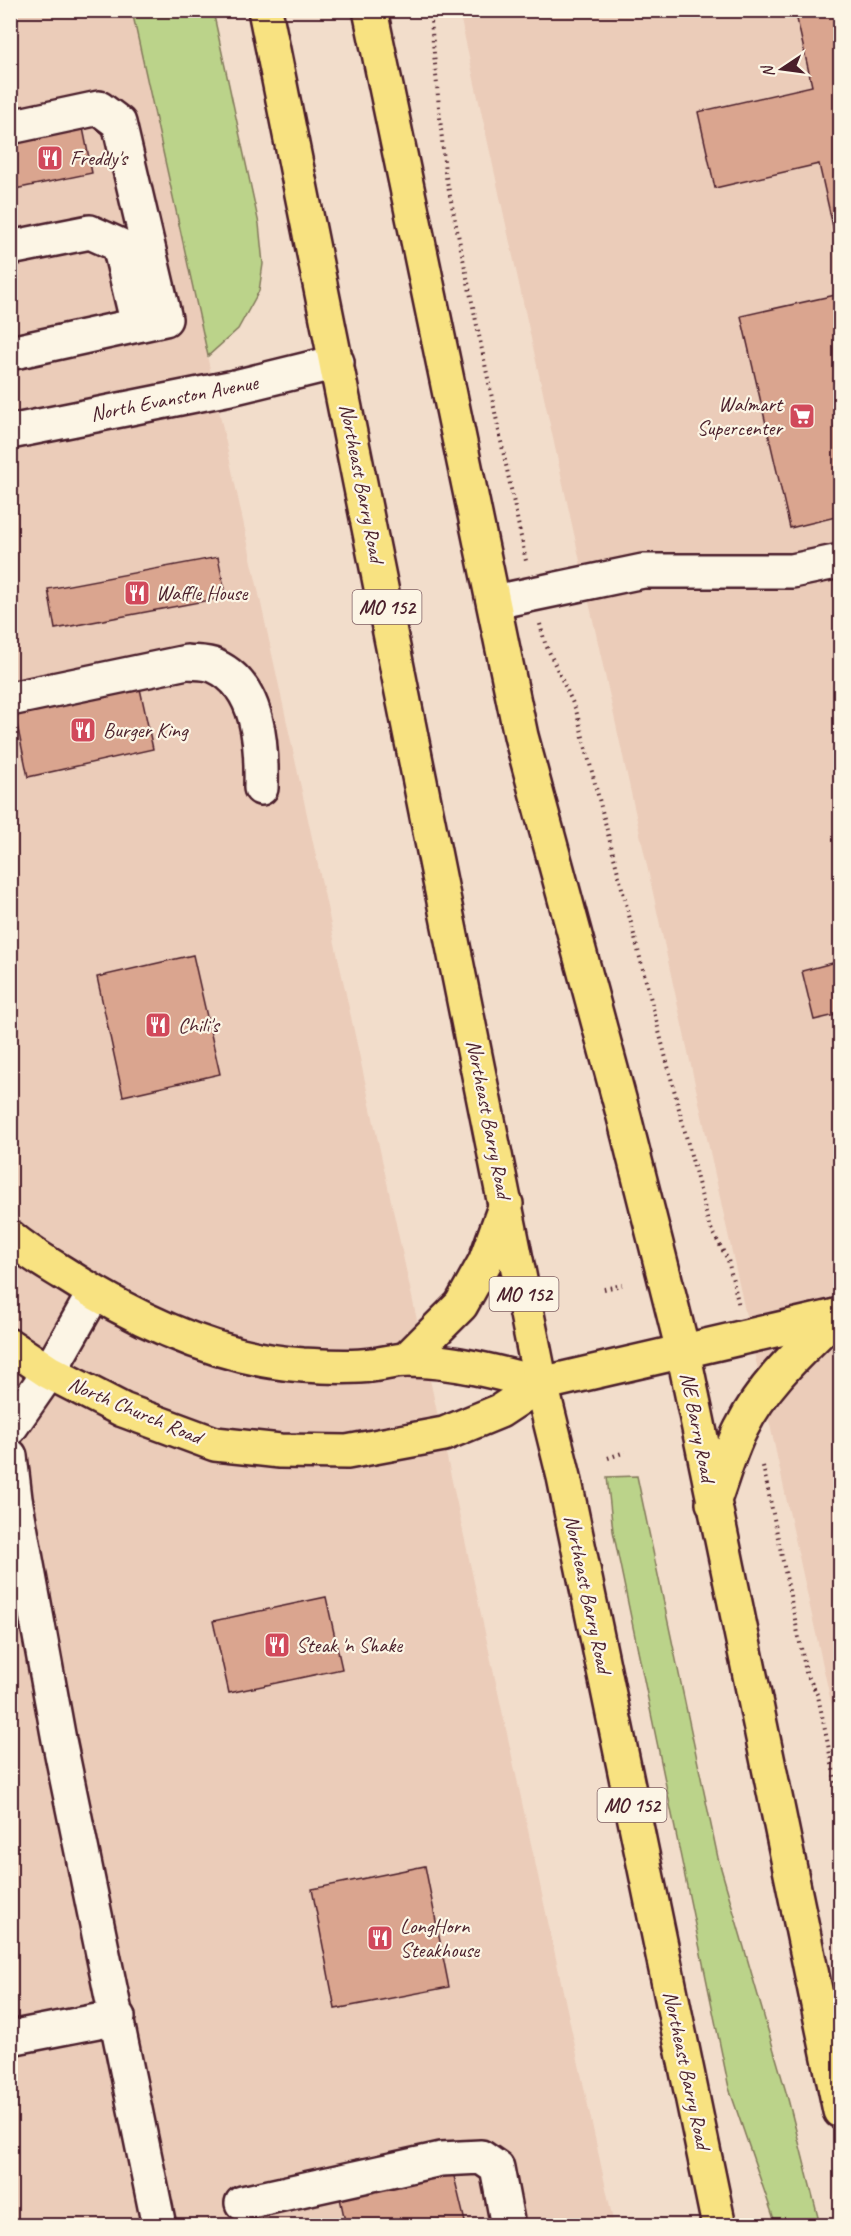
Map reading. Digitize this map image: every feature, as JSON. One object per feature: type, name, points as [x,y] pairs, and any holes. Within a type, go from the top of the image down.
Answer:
[{"type":"main road","name":"Northeast Barry Road","points":[[265,10],[338,362],[541,1384],[564,1477],[719,2226]]},
{"type":"main road","points":[[370,10],[495,602],[521,736],[624,1116],[683,1351]]},
{"type":"main road","points":[[406,1360],[460,1305],[484,1262],[506,1204]]},
{"type":"main road","name":"North Church Road","points":[[10,1237],[94,1293],[144,1319],[197,1341],[253,1360],[303,1365],[369,1366],[406,1360],[493,1371],[541,1384]]},
{"type":"main road","points":[[838,1315],[784,1367],[761,1394],[740,1430],[713,1503],[840,2111]]},
{"type":"main road","name":"North Church Road","points":[[10,1346],[49,1372],[123,1410],[215,1444],[291,1451],[347,1452],[444,1434],[500,1411],[541,1384],[838,1315]]},
{"type":"main road","name":"NE Barry Road","points":[[683,1351],[713,1503]]},
{"type":"street","points":[[10,127],[99,108],[119,123],[165,319],[10,353]]},
{"type":"street","points":[[10,248],[90,232],[119,245],[138,325]]},
{"type":"street","name":"North Evanston Avenue","points":[[10,432],[235,387],[338,362]]},
{"type":"street","points":[[495,602],[643,571],[792,571],[840,561]]},
{"type":"street","points":[[10,699],[187,662],[210,664],[230,676],[246,695],[256,719],[262,752],[261,788]]},
{"type":"street","points":[[10,1428],[49,1372],[94,1293]]},
{"type":"street","points":[[10,1456],[15,1499],[59,1740],[118,2017],[159,2226]]},
{"type":"street","points":[[10,2038],[118,2017]]},
{"type":"street","points":[[242,2203],[441,2159],[481,2157],[497,2168],[508,2226]]},
{"type":"path","points":[[430,10],[445,172],[527,565]]},
{"type":"path","points":[[545,643],[576,711],[709,1225],[728,1260]]},
{"type":"path","points":[[604,1289],[622,1285]]},
{"type":"path","points":[[608,1458],[625,1452]]},
{"type":"path","points":[[761,1455],[806,1672],[818,1696],[840,1803]]},
{"type":"shaded area","points":[[11,11],[132,11],[614,2225],[11,2226]]},
{"type":"shaded area","points":[[459,11],[840,11],[840,1743]]},
{"type":"green space","points":[[132,11],[213,11],[259,224],[263,264],[259,291],[238,329],[208,356]]},
{"type":"green space","points":[[637,1476],[718,1858],[788,2099],[820,2225],[776,2225],[729,2088],[613,1531],[607,1477]]},
{"type":"building","points":[[795,10],[840,10],[840,258],[819,164],[715,188],[698,112],[812,86]]},
{"type":"building","name":"Freddy's","points":[[83,128],[92,173],[10,190],[10,143]]},
{"type":"building","name":"Walmart Supercenter","points":[[840,294],[840,516],[790,528],[741,316]]},
{"type":"building","name":"Waffle House","points":[[218,557],[226,597],[55,629],[48,589]]},
{"type":"building","name":"Burger King","points":[[139,684],[153,749],[28,777],[14,710]]},
{"type":"building","name":"Chili's","points":[[193,955],[220,1074],[123,1096],[97,977]]},
{"type":"building","points":[[840,961],[840,1014],[814,1020],[802,971]]},
{"type":"building","name":"Steak 'n Shake","points":[[326,1597],[342,1669],[229,1693],[213,1621]]},
{"type":"building","name":"LongHorn Steakhouse","points":[[425,1866],[449,1987],[335,2009],[312,1889]]},
{"type":"building","points":[[453,2172],[466,2226],[346,2226],[340,2198]]},
{"type":"place","name":"Freddy's","points":[[50,158]]},
{"type":"place","name":"Walmart Supercenter","points":[[802,416]]},
{"type":"place","name":"Waffle House","points":[[137,593]]},
{"type":"place","name":"Burger King","points":[[83,730]]},
{"type":"place","name":"Chili's","points":[[158,1025]]},
{"type":"place","name":"Steak 'n Shake","points":[[277,1645]]},
{"type":"place","name":"LongHorn Steakhouse","points":[[380,1938]]}]
